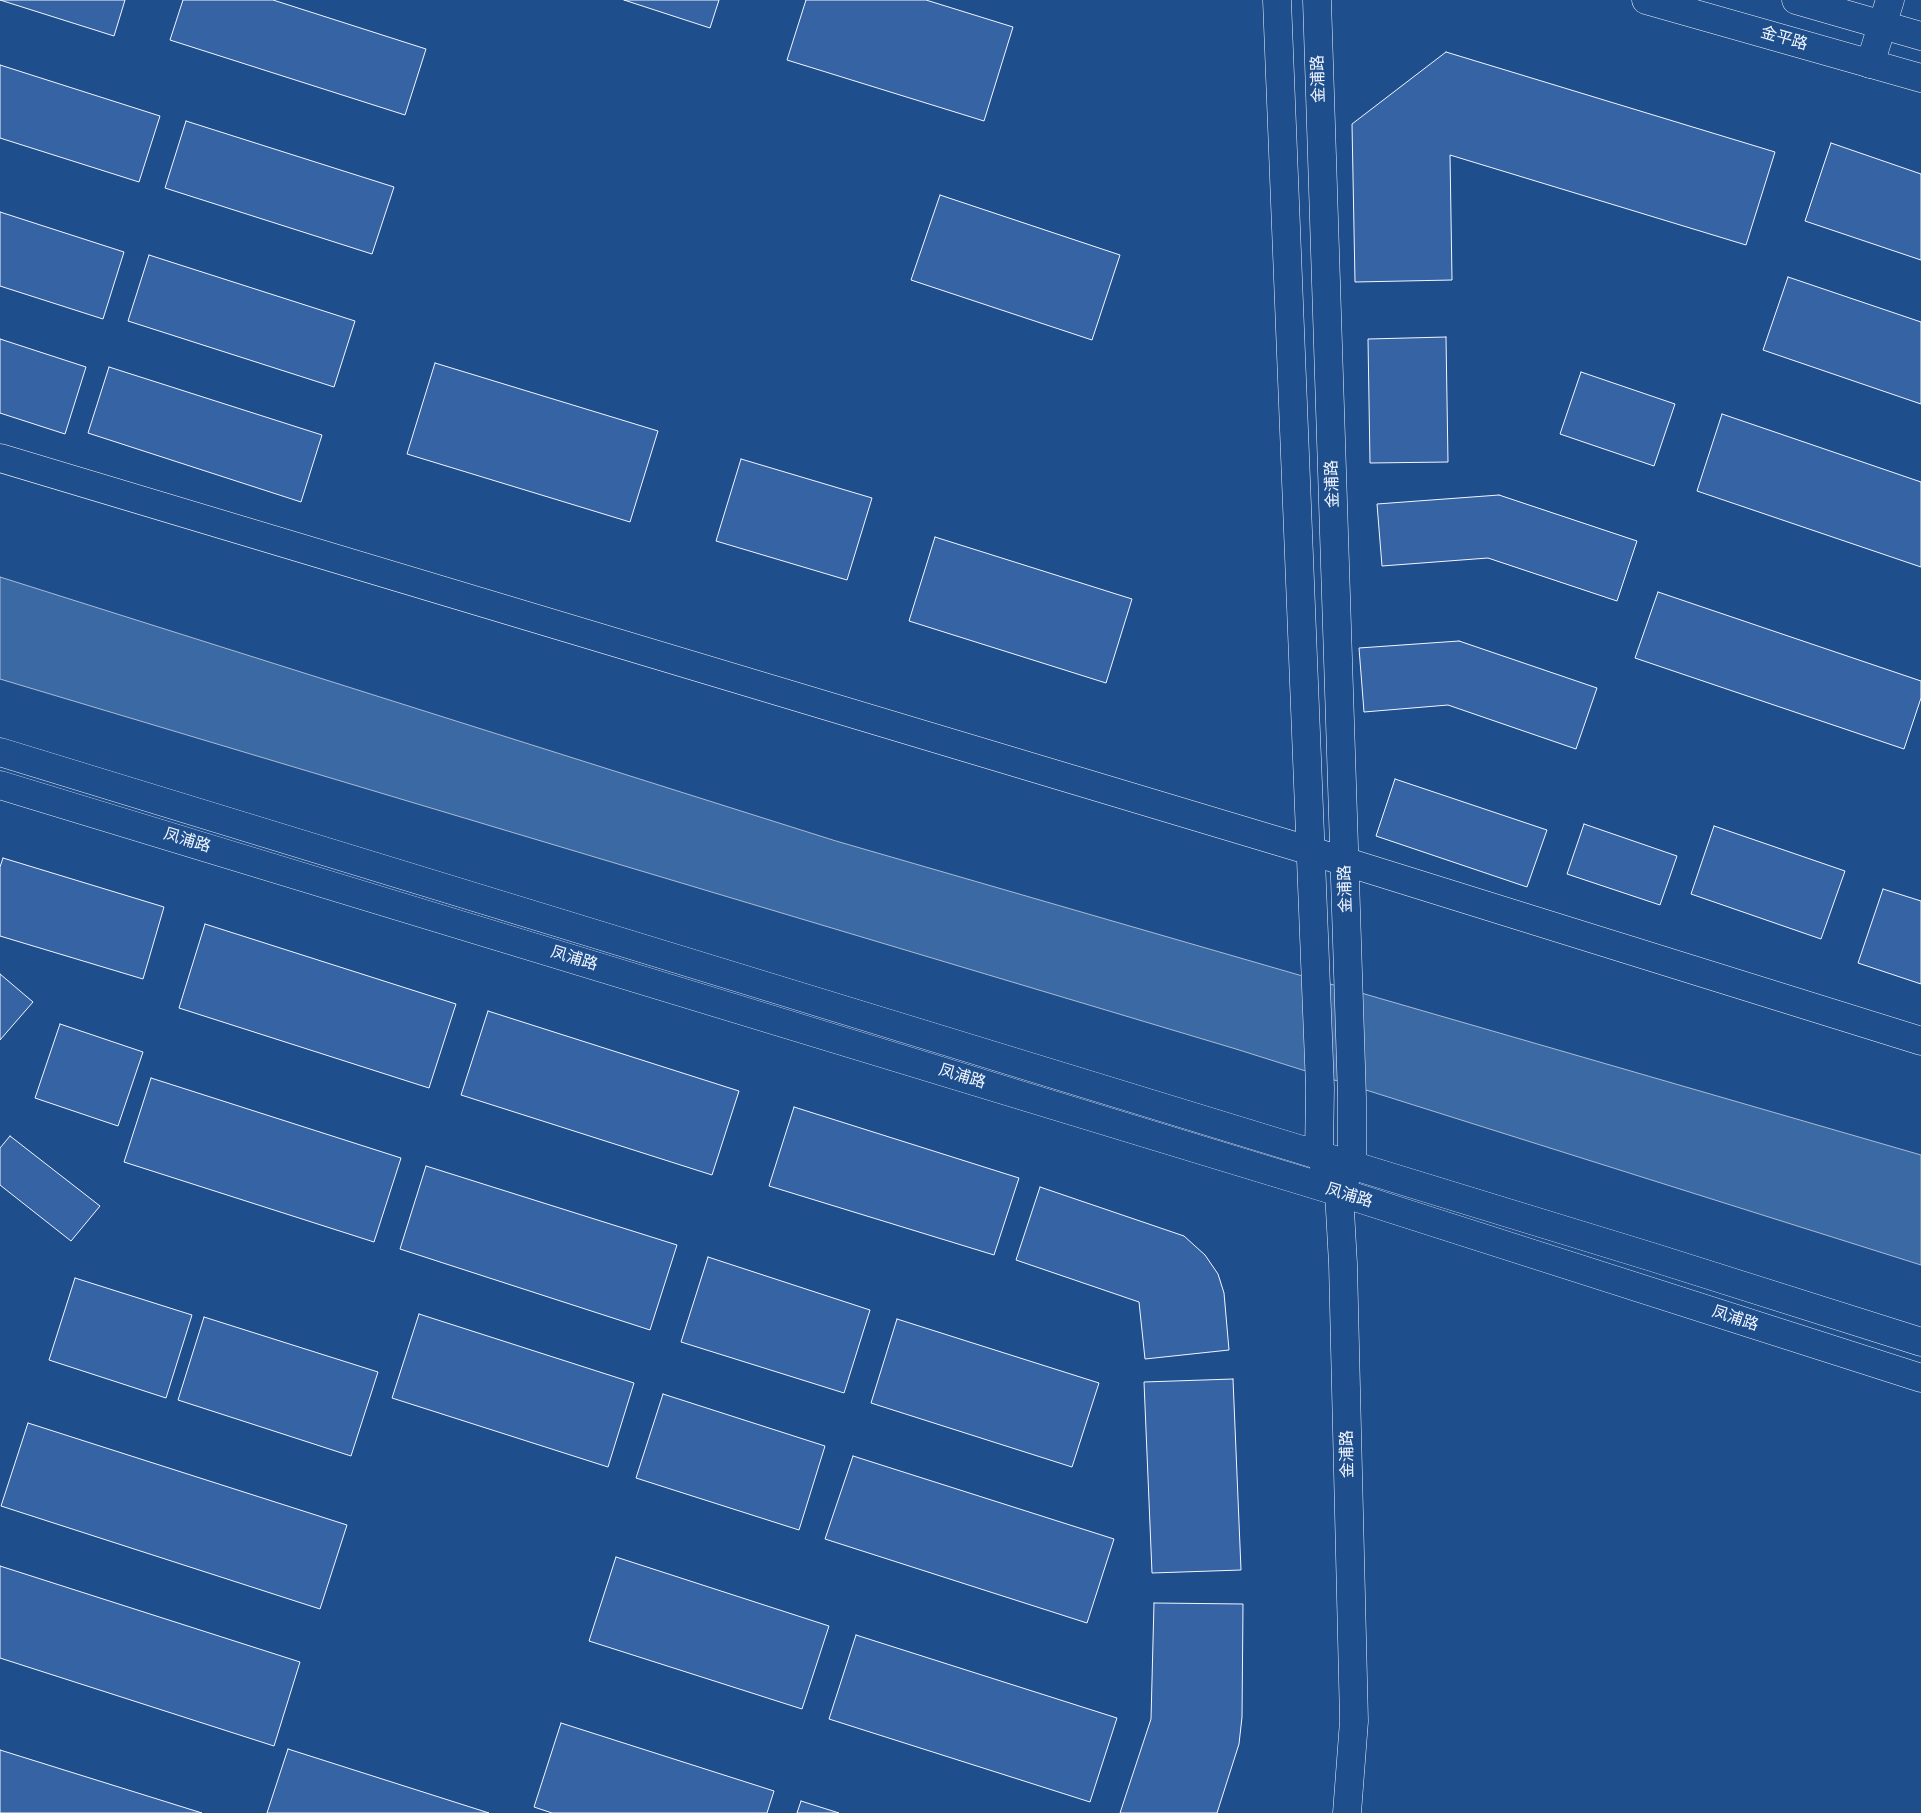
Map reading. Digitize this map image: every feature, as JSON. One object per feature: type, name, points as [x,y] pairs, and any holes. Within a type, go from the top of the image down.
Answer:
[{"type":"street","name":"金浦路","points":[[1277,0],[1320,1087],[1319,1155]]},
{"type":"street","name":"金浦路","points":[[1316,0],[1352,1098],[1352,1165],[1339,1192],[1343,1264],[1354,1721],[1347,1813]]},
{"type":"street","name":"金平路","points":[[1646,0],[1921,78]]},
{"type":"street","points":[[1796,0],[1886,12],[1921,36]]},
{"type":"street","points":[[1870,64],[1886,12]]},
{"type":"street","points":[[0,458],[1345,861],[1921,1041]]},
{"type":"street","name":"凤浦路","points":[[0,752],[1652,1257],[1921,1342]]},
{"type":"street","name":"凤浦路","points":[[0,785],[1339,1192],[1921,1378]]},
{"type":"street","points":[[1319,1155],[1339,1192]]},
{"type":"water","points":[[0,577],[836,841],[1921,1155],[1921,1265],[1236,1049],[0,679]]},
{"type":"building","points":[[0,0],[125,0],[114,36]]},
{"type":"building","points":[[183,0],[273,0],[426,49],[405,115],[170,40]]},
{"type":"building","points":[[624,0],[719,0],[710,28]]},
{"type":"building","points":[[806,0],[926,0],[1013,27],[984,121],[787,60]]},
{"type":"building","points":[[1446,52],[1775,152],[1746,245],[1450,155],[1452,280],[1355,282],[1352,124]]},
{"type":"building","points":[[0,65],[160,116],[139,182],[0,138]]},
{"type":"building","points":[[186,121],[394,187],[372,254],[165,188]]},
{"type":"building","points":[[1831,143],[1921,174],[1921,260],[1805,221]]},
{"type":"building","points":[[940,195],[1120,255],[1092,340],[911,280]]},
{"type":"building","points":[[0,212],[124,252],[103,319],[0,286]]},
{"type":"building","points":[[149,255],[355,321],[334,387],[128,321]]},
{"type":"building","points":[[1788,277],[1921,322],[1921,404],[1763,350]]},
{"type":"building","points":[[1446,337],[1448,462],[1370,463],[1368,339]]},
{"type":"building","points":[[0,339],[86,367],[65,434],[0,413]]},
{"type":"building","points":[[435,363],[658,431],[630,522],[407,454]]},
{"type":"building","points":[[109,367],[322,435],[301,502],[88,433]]},
{"type":"building","points":[[1581,372],[1675,404],[1654,466],[1560,434]]},
{"type":"building","points":[[1722,414],[1921,482],[1921,567],[1697,491]]},
{"type":"building","points":[[741,459],[872,498],[847,580],[716,541]]},
{"type":"building","points":[[1499,495],[1637,541],[1617,601],[1488,558],[1382,566],[1377,504]]},
{"type":"building","points":[[935,537],[1132,599],[1106,683],[909,621]]},
{"type":"building","points":[[1658,592],[1921,681],[1921,698],[1904,749],[1635,658]]},
{"type":"building","points":[[1459,641],[1597,688],[1576,749],[1448,705],[1364,712],[1359,648]]},
{"type":"building","points":[[1395,779],[1547,830],[1527,887],[1376,836]]},
{"type":"building","points":[[1584,824],[1677,856],[1660,905],[1567,874]]},
{"type":"building","points":[[1714,826],[1845,871],[1821,939],[1691,894]]},
{"type":"building","points":[[3,858],[164,907],[143,979],[0,936],[0,867]]},
{"type":"building","points":[[1883,889],[1921,901],[1921,984],[1858,963]]},
{"type":"building","points":[[205,924],[456,1004],[429,1088],[179,1008]]},
{"type":"building","points":[[0,974],[33,1002],[0,1040]]},
{"type":"building","points":[[488,1011],[739,1091],[712,1175],[461,1095]]},
{"type":"building","points":[[60,1024],[143,1052],[118,1126],[35,1098]]},
{"type":"building","points":[[151,1078],[401,1158],[374,1242],[124,1162]]},
{"type":"building","points":[[794,1107],[1019,1178],[994,1255],[769,1186]]},
{"type":"building","points":[[10,1136],[100,1206],[71,1241],[0,1185],[0,1148]]},
{"type":"building","points":[[426,1166],[677,1245],[650,1330],[400,1249]]},
{"type":"building","points":[[1040,1187],[1184,1236],[1205,1255],[1218,1274],[1224,1293],[1229,1350],[1145,1359],[1139,1302],[1016,1260]]},
{"type":"building","points":[[708,1257],[870,1310],[844,1393],[681,1342]]},
{"type":"building","points":[[75,1278],[192,1315],[166,1398],[49,1360]]},
{"type":"building","points":[[419,1314],[634,1383],[608,1467],[392,1398]]},
{"type":"building","points":[[204,1317],[378,1372],[351,1456],[178,1400]]},
{"type":"building","points":[[897,1319],[1099,1383],[1072,1467],[871,1403]]},
{"type":"building","points":[[1233,1379],[1241,1570],[1152,1573],[1144,1382]]},
{"type":"building","points":[[663,1394],[825,1446],[799,1530],[636,1478]]},
{"type":"building","points":[[28,1423],[347,1525],[320,1609],[1,1506]]},
{"type":"building","points":[[853,1456],[1114,1539],[1087,1623],[825,1539]]},
{"type":"building","points":[[616,1557],[829,1626],[802,1709],[589,1641]]},
{"type":"building","points":[[0,1566],[300,1662],[274,1746],[0,1658]]},
{"type":"building","points":[[1154,1603],[1243,1604],[1242,1717],[1239,1744],[1217,1813],[1120,1813],[1151,1719]]},
{"type":"building","points":[[856,1635],[1117,1718],[1090,1802],[829,1719]]},
{"type":"building","points":[[561,1723],[774,1791],[767,1813],[552,1813],[534,1807]]},
{"type":"building","points":[[288,1749],[489,1813],[267,1813]]},
{"type":"building","points":[[0,1750],[202,1813],[0,1813]]},
{"type":"building","points":[[801,1801],[839,1813],[797,1813]]}]
